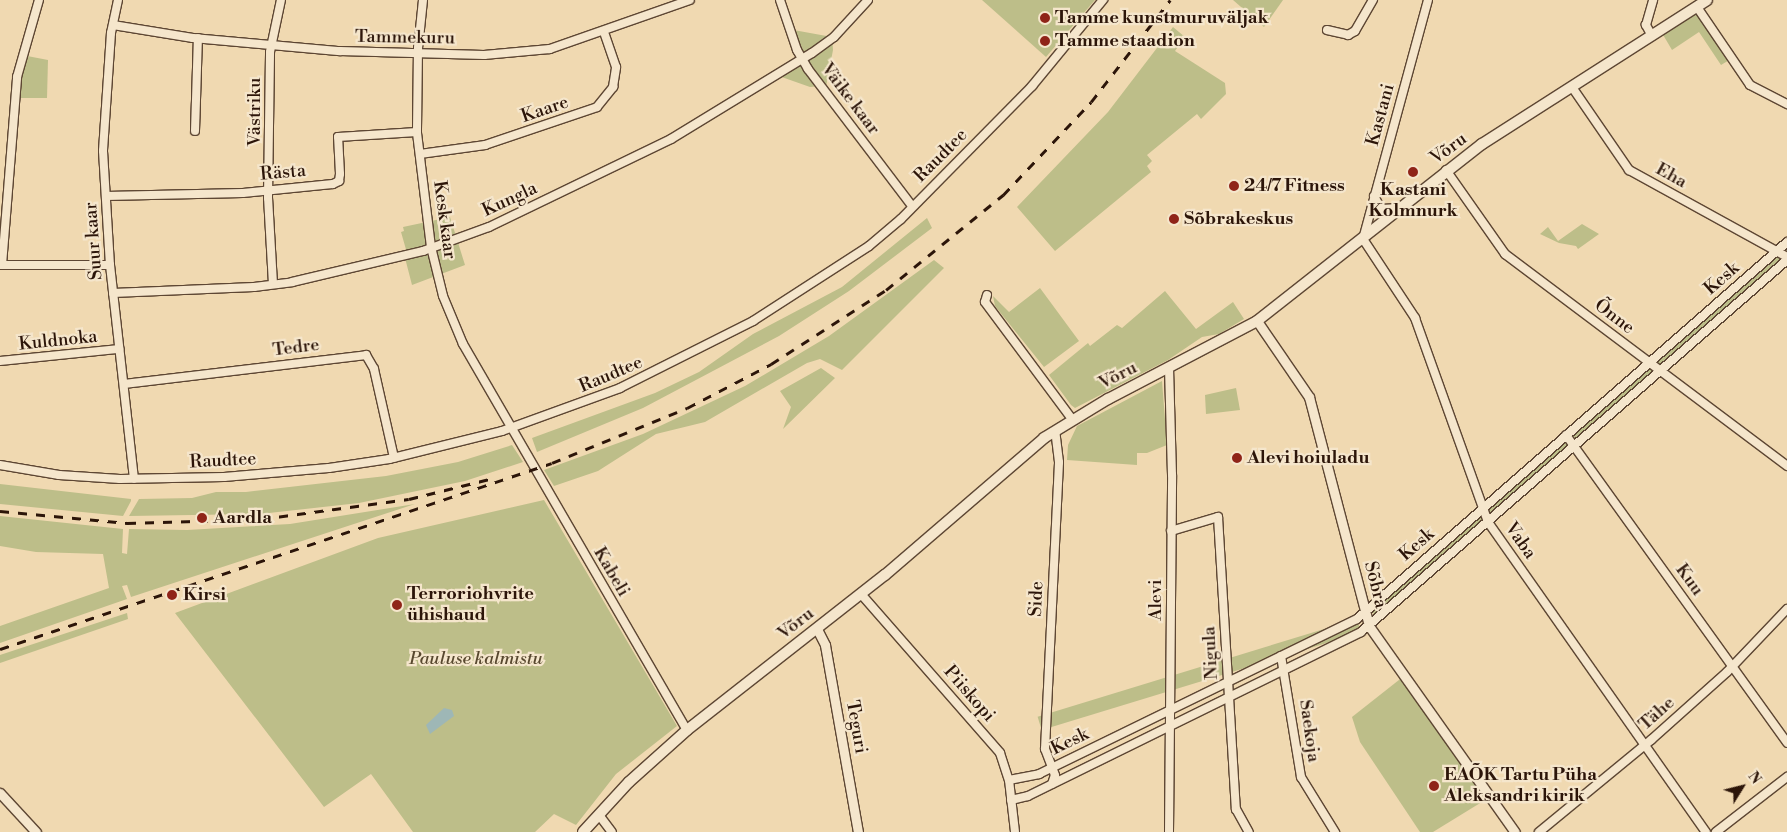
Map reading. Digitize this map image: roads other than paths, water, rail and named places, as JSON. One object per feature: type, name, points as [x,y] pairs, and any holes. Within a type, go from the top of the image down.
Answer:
[{"type":"main road","name":"Võru","points":[[583,832],[629,782],[687,730],[861,594],[1055,431],[1072,420],[1257,321],[1363,239],[1446,170],[1707,0]]},
{"type":"street","points":[[39,0],[17,77],[1,265],[110,265]]},
{"type":"street","name":"Suur kaar","points":[[118,0],[113,25],[103,132],[110,265],[134,479]]},
{"type":"street","name":"Västriku","points":[[273,284],[269,189],[272,45],[281,0]]},
{"type":"street","name":"Kesk kaar","points":[[424,0],[418,55],[417,132],[431,247],[443,296],[463,344],[511,428]]},
{"type":"street","name":"Tammekuru","points":[[113,25],[198,38],[418,55],[533,52],[604,32],[690,0]]},
{"type":"street","name":"Väike kaar","points":[[780,0],[802,59],[912,206]]},
{"type":"street","name":"Kungla","points":[[113,293],[273,284],[346,271],[489,228],[583,184],[671,139],[802,59],[834,37],[868,0]]},
{"type":"street","name":"Raudtee","points":[[0,465],[59,475],[134,479],[283,473],[394,458],[511,428],[620,388],[739,329],[849,260],[912,206],[1046,70],[1103,0]]},
{"type":"street","points":[[1327,30],[1348,35],[1356,31],[1373,0]]},
{"type":"street","name":"Kastani","points":[[1363,239],[1428,0]]},
{"type":"street","points":[[1652,36],[1646,25],[1653,0]]},
{"type":"street","points":[[1697,7],[1750,86],[1787,104]]},
{"type":"street","name":"Kaare","points":[[420,154],[485,146],[597,107],[613,87],[616,67],[604,32]]},
{"type":"street","points":[[195,131],[198,38]]},
{"type":"street","name":"Eha","points":[[1572,87],[1629,170],[1787,259]]},
{"type":"street","name":"Rästa","points":[[106,196],[234,194],[339,181],[338,137],[417,132]]},
{"type":"street","name":"Õnne","points":[[1446,170],[1505,254],[1787,466]]},
{"type":"street","points":[[1374,195],[1381,208],[1399,208]]},
{"type":"street","name":"Vaba","points":[[1363,239],[1415,318],[1488,522],[1706,832]]},
{"type":"street","name":"Kesk","points":[[1009,780],[1039,774],[1053,768],[1281,656],[1364,612],[1787,242]]},
{"type":"street","name":"Kesk","points":[[1011,800],[1052,784],[1229,698],[1368,626],[1662,371],[1787,259]]},
{"type":"street","points":[[987,295],[985,302],[1072,420]]},
{"type":"street","name":"Sõbra","points":[[1257,321],[1310,397],[1368,626],[1515,832]]},
{"type":"street","name":"Kuldnoka","points":[[0,361],[119,349]]},
{"type":"street","name":"Tedre","points":[[124,384],[366,356],[374,369],[394,458]]},
{"type":"street","name":"Alevi","points":[[1169,368],[1171,531],[1169,832]]},
{"type":"street","name":"Kabeli","points":[[511,428],[687,730]]},
{"type":"street","name":"Side","points":[[1053,768],[1044,749],[1059,462],[1055,431]]},
{"type":"street","name":"Kuu","points":[[1566,435],[1787,743]]},
{"type":"street","name":"Nigula","points":[[1171,531],[1218,517],[1236,809],[1249,832]]},
{"type":"street","name":"Piiskopi","points":[[861,594],[1000,753],[1009,780],[1015,832]]},
{"type":"street","name":"Tähe","points":[[1539,832],[1644,745],[1731,666],[1787,610]]},
{"type":"street","name":"Teguri","points":[[817,629],[825,645],[858,832]]},
{"type":"street","name":"Saekoja","points":[[1281,656],[1286,670],[1300,771],[1335,832]]},
{"type":"street","points":[[1052,784],[1053,768]]},
{"type":"street","points":[[1716,832],[1787,778]]},
{"type":"street","points":[[0,793],[36,832]]},
{"type":"street","points":[[599,815],[612,832]]},
{"type":"water","points":[[444,708],[452,710],[454,716],[430,734],[426,725]]},
{"type":"railway","points":[[0,649],[552,463],[687,408],[771,364],[886,290],[1003,195],[1091,102],[1170,0]]},
{"type":"railway","points":[[0,511],[127,523],[261,519],[409,499],[493,478]]},
{"type":"place","name":"Tamme kunstmuruväljak","points":[[1045,18]]},
{"type":"place","name":"Tamme staadion","points":[[1045,41]]},
{"type":"place","name":"Kastani Kolmnurk","points":[[1413,172]]},
{"type":"place","name":"24/7 Fitness","points":[[1234,186]]},
{"type":"place","name":"Sõbrakeskus","points":[[1174,219]]},
{"type":"place","name":"Alevi hoiuladu","points":[[1237,458]]},
{"type":"place","name":"Aardla","points":[[202,518]]},
{"type":"place","name":"Kirsi","points":[[172,595]]},
{"type":"place","name":"Terroriohvrite ühishaud","points":[[397,605]]},
{"type":"place","name":"EAÕK Tartu Püha Aleksandri kirik","points":[[1434,786]]},
{"type":"park label","name":"Pauluse kalmistu","points":[[476,659]]}]
